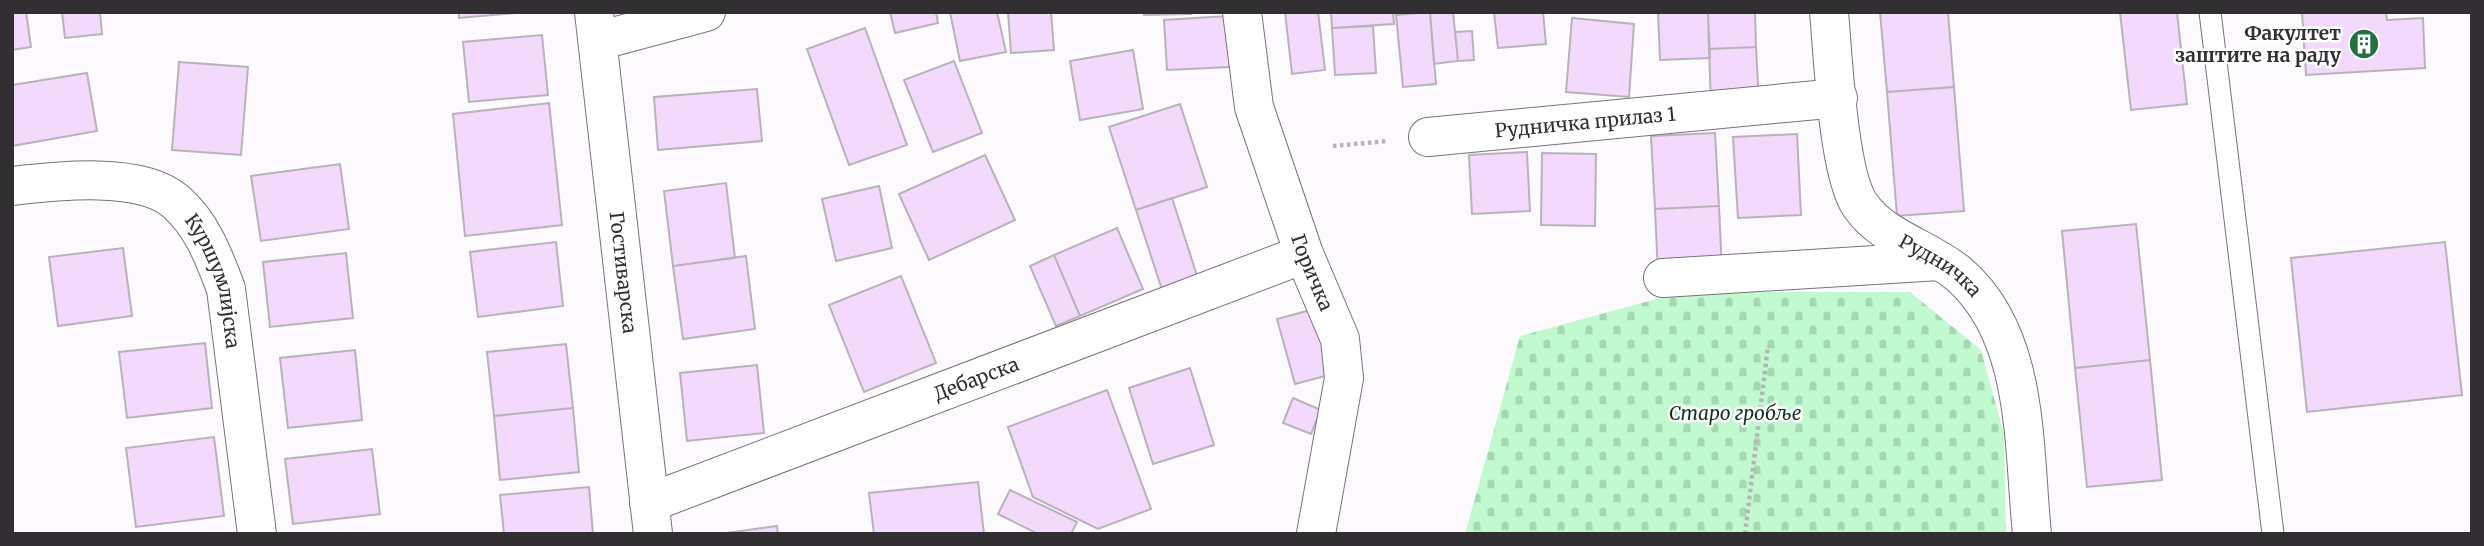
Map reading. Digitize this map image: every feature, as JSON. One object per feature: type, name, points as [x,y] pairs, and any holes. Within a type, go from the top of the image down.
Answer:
[{"type":"street","points":[[596,26],[706,12]]},
{"type":"street","name":"Горичка","points":[[1242,12],[1254,107],[1304,254],[1340,339],[1345,366],[1317,534]]},
{"type":"street","name":"Рудничка","points":[[1829,12],[1847,170],[1860,205],[1881,227],[1958,273],[1990,310],[2011,359],[2018,388],[2032,534]]},
{"type":"street","name":"Гостиварска","points":[[596,26],[651,519]]},
{"type":"street","name":"Рудничка прилаз 1","points":[[1428,138],[1838,98]]},
{"type":"street","name":"Куршумлијска","points":[[12,186],[83,181],[155,188],[175,201],[198,227],[213,255],[226,289],[257,534]]},
{"type":"street","name":"Дебарска","points":[[651,519],[1304,254]]},
{"type":"street","points":[[1663,278],[1939,261]]},
{"type":"lane","points":[[2210,12],[2273,534]]},
{"type":"path","points":[[1333,146],[1428,138]]},
{"type":"path","points":[[1745,534],[1768,346]]},
{"type":"green space","name":"Старо гробље","points":[[1682,292],[1910,292],[1981,350],[2004,434],[2006,534],[1465,534],[1520,336]]},
{"type":"building","points":[[12,12],[26,12],[31,47],[12,50]]},
{"type":"building","points":[[62,12],[100,12],[102,34],[65,38]]},
{"type":"building","points":[[459,12],[527,12],[459,18]]},
{"type":"building","points":[[890,12],[936,12],[938,23],[895,33]]},
{"type":"building","points":[[950,12],[997,12],[1006,52],[960,61]]},
{"type":"building","points":[[1008,12],[1051,12],[1054,50],[1011,53]]},
{"type":"building","points":[[1144,12],[1191,12],[1191,14],[1144,15]]},
{"type":"building","points":[[1285,12],[1318,12],[1325,70],[1292,74]]},
{"type":"building","points":[[1331,12],[1393,12],[1394,24],[1332,28]]},
{"type":"building","points":[[1430,12],[1436,84],[1403,87],[1396,15]]},
{"type":"building","points":[[1430,12],[1453,12],[1458,61],[1434,64]]},
{"type":"building","points":[[1494,12],[1543,12],[1546,44],[1498,48]]},
{"type":"building","points":[[1658,12],[1708,12],[1710,58],[1660,60]]},
{"type":"building","points":[[1708,12],[1755,12],[1756,47],[1709,49]]},
{"type":"building","points":[[1880,12],[1948,12],[1954,87],[1887,92]]},
{"type":"building","points":[[2120,12],[2177,12],[2187,104],[2131,110]]},
{"type":"building","name":"Факултет заштите на раду","points":[[2302,12],[2386,12],[2387,20],[2423,18],[2425,68],[2306,75]]},
{"type":"building","points":[[1227,16],[1230,67],[1167,70],[1164,20]]},
{"type":"building","points":[[1572,18],[1634,24],[1629,97],[1566,92]]},
{"type":"building","points":[[1373,26],[1376,73],[1335,75],[1332,28]]},
{"type":"building","points":[[865,28],[907,145],[849,165],[807,49]]},
{"type":"building","points":[[1472,31],[1474,60],[1458,61],[1455,32]]},
{"type":"building","points":[[542,35],[548,95],[469,102],[463,42]]},
{"type":"building","points":[[1756,47],[1759,103],[1711,105],[1709,49]]},
{"type":"building","points":[[1133,50],[1143,109],[1080,120],[1070,61]]},
{"type":"building","points":[[954,61],[982,133],[933,152],[904,80]]},
{"type":"building","points":[[179,62],[248,67],[241,155],[172,150]]},
{"type":"building","points":[[87,73],[97,131],[12,146],[12,85]]},
{"type":"building","points":[[1954,87],[1964,211],[1897,216],[1887,92]]},
{"type":"building","points":[[757,89],[762,141],[658,150],[654,97]]},
{"type":"building","points":[[549,103],[562,225],[465,236],[453,114]]},
{"type":"building","points":[[1180,104],[1207,187],[1136,210],[1109,127]]},
{"type":"building","points":[[1715,133],[1719,206],[1655,209],[1651,136]]},
{"type":"building","points":[[1797,134],[1801,215],[1738,218],[1733,137]]},
{"type":"building","points":[[1527,152],[1530,211],[1472,214],[1469,155]]},
{"type":"building","points":[[1542,153],[1596,154],[1595,226],[1541,225]]},
{"type":"building","points":[[985,155],[1015,220],[929,260],[899,194]]},
{"type":"building","points":[[340,164],[349,229],[261,241],[251,176]]},
{"type":"building","points":[[726,183],[735,258],[673,266],[664,191]]},
{"type":"building","points":[[879,186],[892,248],[836,261],[822,199]]},
{"type":"building","points":[[1172,198],[1201,288],[1165,299],[1136,210]]},
{"type":"building","points":[[1719,206],[1722,271],[1658,274],[1655,209]]},
{"type":"building","points":[[2136,224],[2150,360],[2075,368],[2062,231]]},
{"type":"building","points":[[1117,228],[1143,289],[1080,316],[1054,255]]},
{"type":"building","points":[[556,242],[563,306],[478,317],[470,252]]},
{"type":"building","points":[[2445,242],[2462,395],[2307,412],[2291,258]]},
{"type":"building","points":[[123,248],[132,316],[58,326],[49,257]]},
{"type":"building","points":[[346,253],[353,318],[270,327],[263,262]]},
{"type":"building","points":[[1054,255],[1080,316],[1056,326],[1030,266]]},
{"type":"building","points":[[746,256],[755,329],[683,339],[673,266]]},
{"type":"building","points":[[901,276],[936,363],[864,392],[829,305]]},
{"type":"building","points":[[1322,307],[1340,372],[1295,384],[1277,319]]},
{"type":"building","points":[[205,343],[212,408],[127,418],[119,352]]},
{"type":"building","points":[[566,344],[573,408],[494,416],[487,352]]},
{"type":"building","points":[[355,350],[362,420],[288,428],[280,358]]},
{"type":"building","points":[[2150,360],[2162,480],[2087,487],[2075,368]]},
{"type":"building","points":[[757,365],[764,433],[687,441],[680,373]]},
{"type":"building","points":[[1190,368],[1214,445],[1153,464],[1129,388]]},
{"type":"building","points":[[1107,390],[1151,509],[1098,529],[1033,497],[1008,427]]},
{"type":"building","points":[[1293,398],[1321,410],[1311,434],[1283,423]]},
{"type":"building","points":[[573,408],[579,472],[500,480],[494,416]]},
{"type":"building","points":[[214,437],[224,516],[136,527],[126,448]]},
{"type":"building","points":[[372,449],[380,514],[293,524],[285,459]]},
{"type":"building","points":[[978,482],[984,534],[874,534],[869,493]]},
{"type":"building","points":[[589,487],[593,534],[504,534],[500,495]]},
{"type":"building","points":[[1010,490],[1077,522],[1071,534],[1038,534],[998,514]]},
{"type":"building","points":[[777,526],[778,534],[719,534]]},
{"type":"place","name":"Факултет заштите на раду","points":[[2364,44]]}]
